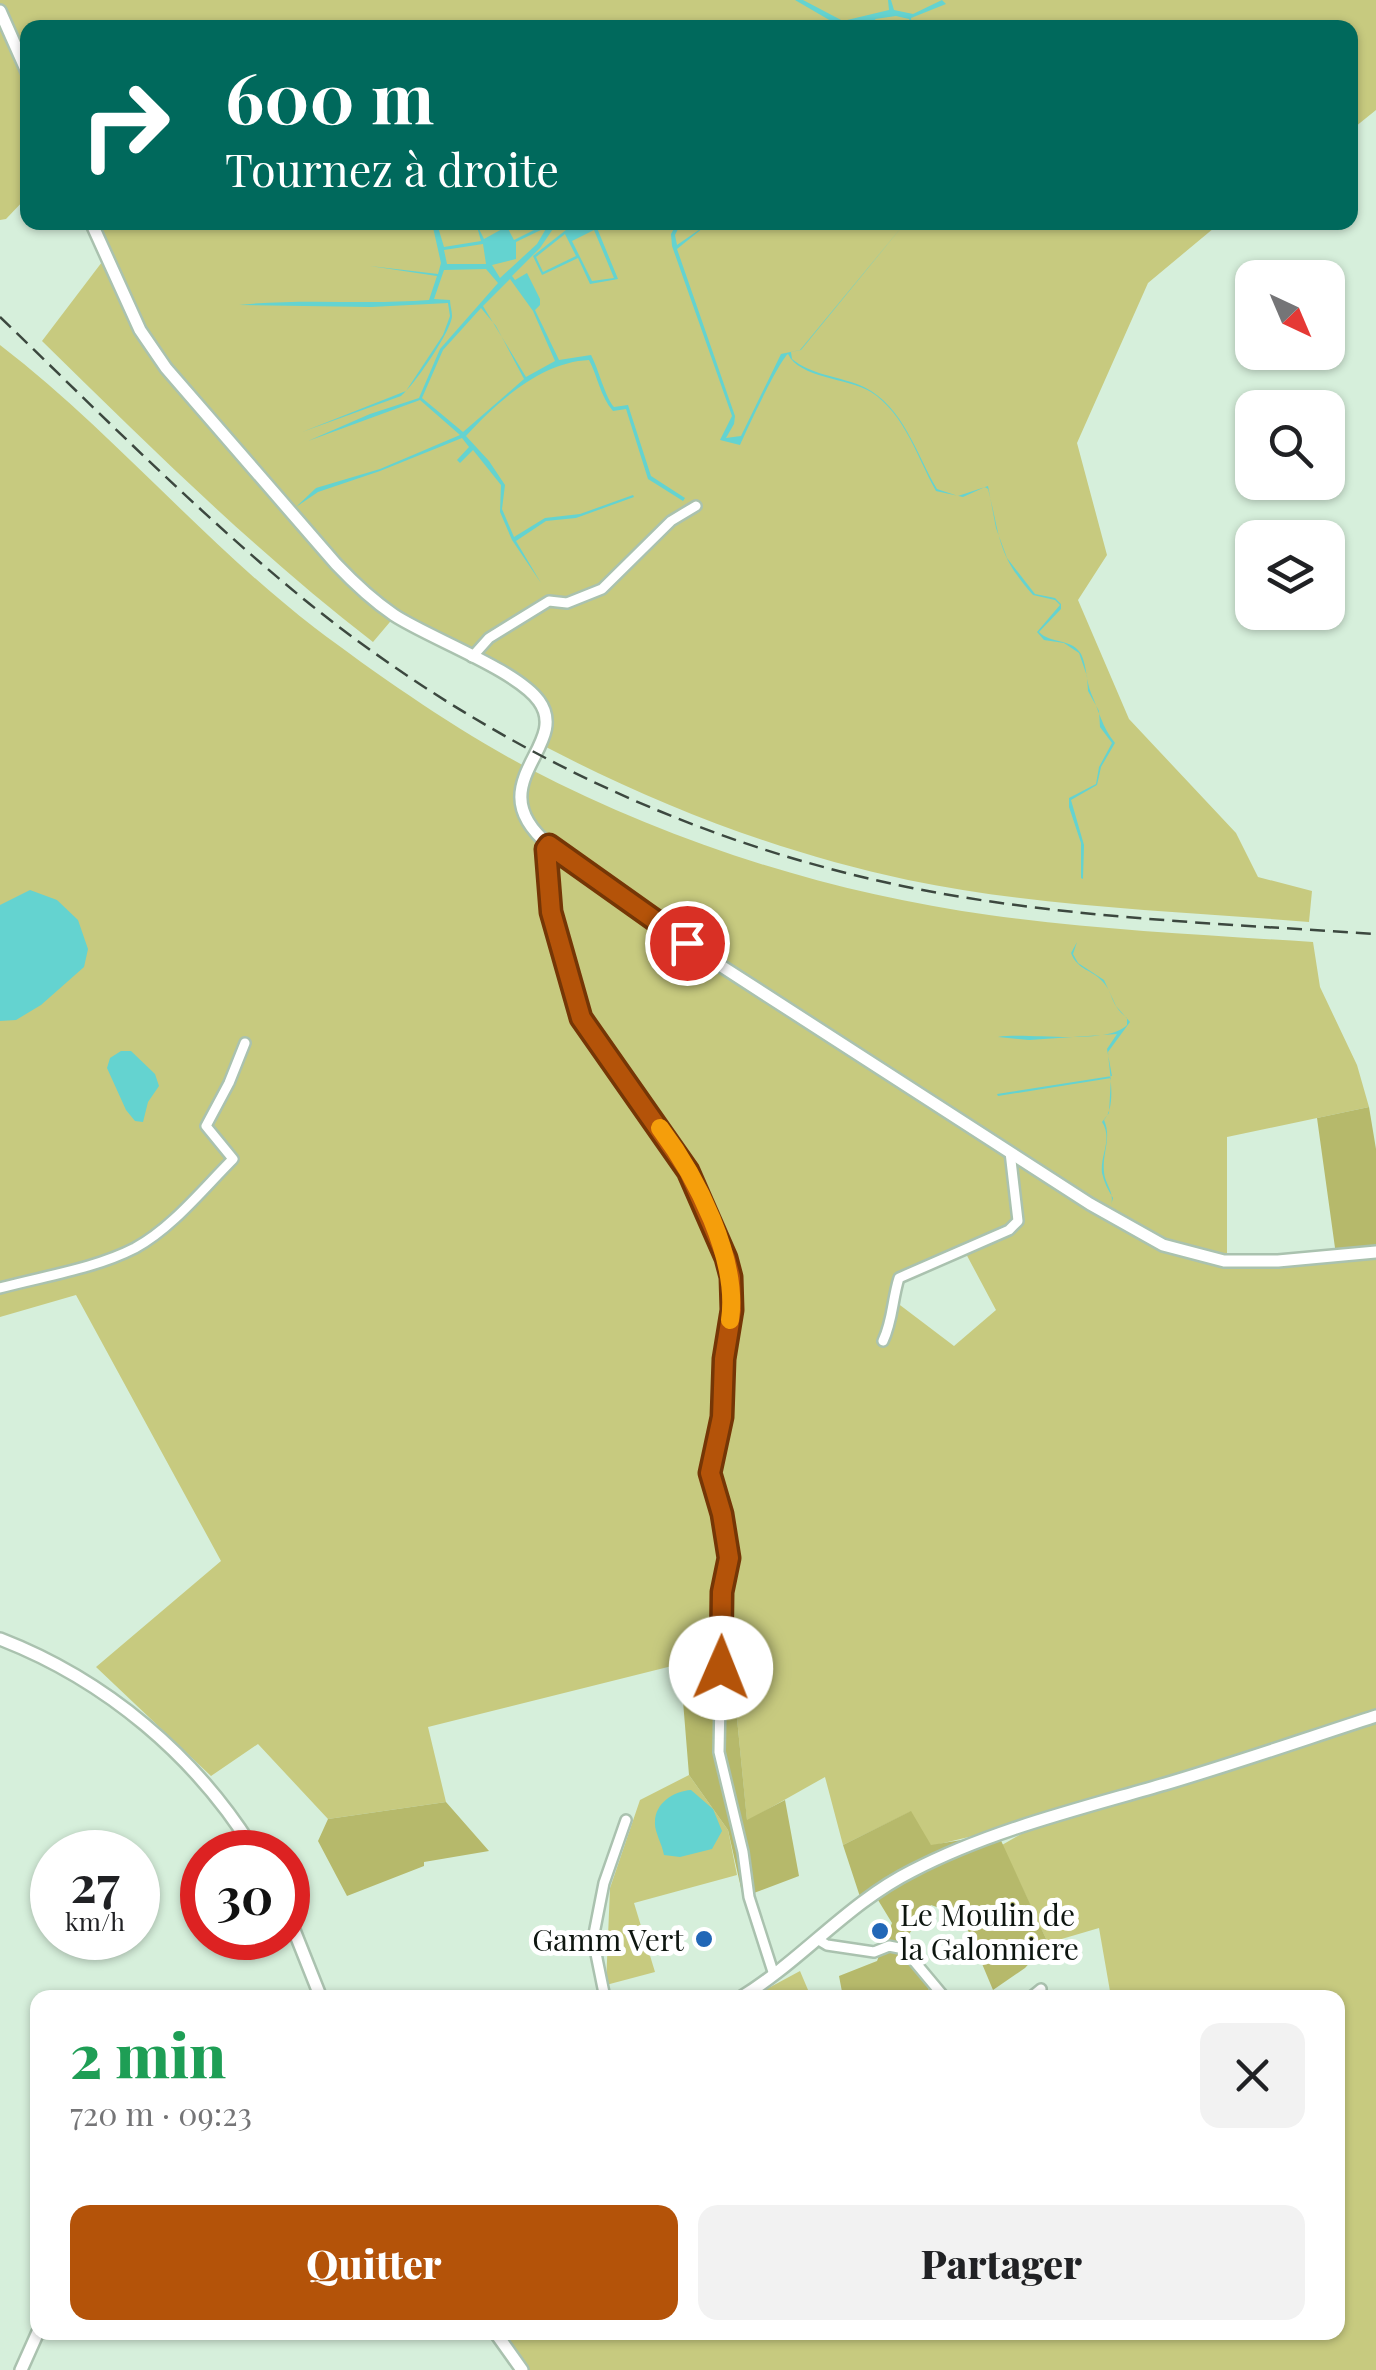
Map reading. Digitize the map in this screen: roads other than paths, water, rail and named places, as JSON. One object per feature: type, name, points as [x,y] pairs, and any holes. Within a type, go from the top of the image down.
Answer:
[{"type":"main road","points":[[0,11],[20,56]]},
{"type":"main road","points":[[95,230],[140,330],[193,402],[360,589],[395,616],[527,689],[541,703],[546,725],[521,788],[522,809],[533,830],[549,845],[659,924],[1010,1152],[1162,1245],[1224,1260],[1376,1252]]},
{"type":"main road","points":[[0,1638],[74,1674],[166,1740],[241,1830]]},
{"type":"main road","points":[[752,1990],[882,1888],[950,1852],[1376,1716]]},
{"type":"main road","points":[[305,1960],[317,1990]]},
{"type":"main road","points":[[21,2370],[34,2340]]},
{"type":"main road","points":[[501,2340],[522,2370]]},
{"type":"street","points":[[472,657],[489,638],[549,601],[568,603],[602,589],[671,521],[696,506]]},
{"type":"street","points":[[549,845],[544,854],[551,912],[581,1018],[688,1171],[731,1277],[732,1310],[724,1359],[722,1417],[710,1473],[729,1558],[722,1592],[719,1752],[743,1852],[749,1898],[774,1975]]},
{"type":"street","points":[[0,1288],[113,1258],[138,1246],[169,1222],[233,1160],[206,1126],[229,1084],[244,1043]]},
{"type":"street","points":[[883,1341],[893,1320],[892,1300],[899,1278],[1009,1230],[1018,1221],[1010,1152]]},
{"type":"street","points":[[603,1990],[593,1939],[604,1883],[626,1820]]},
{"type":"street","points":[[817,1939],[827,1945],[874,1952],[889,1946],[904,1949],[937,1990]]},
{"type":"water","points":[[795,0],[803,0],[841,20],[829,20]]},
{"type":"water","points":[[888,0],[894,10],[913,14],[942,0],[946,4],[911,20],[896,16],[847,20],[889,10]]},
{"type":"water","points":[[434,230],[439,230],[444,247],[481,241],[478,230],[484,239],[509,230],[514,240],[541,230],[516,242],[516,259],[492,265],[500,278],[537,244],[545,230],[552,230],[512,276],[515,280],[527,273],[540,299],[535,310],[559,360],[591,355],[614,407],[628,405],[651,476],[685,498],[683,501],[648,479],[626,409],[613,411],[589,360],[571,362],[537,376],[506,398],[466,436],[505,485],[502,509],[514,537],[545,518],[580,514],[633,495],[576,518],[546,521],[516,541],[541,583],[512,540],[500,512],[501,485],[473,450],[460,463],[457,460],[469,447],[462,438],[380,471],[318,492],[296,507],[316,488],[380,469],[460,435],[420,400],[308,441],[419,398],[440,349],[498,283],[486,269],[444,270],[434,299],[450,300],[452,316],[450,323],[431,358],[407,391],[302,432],[406,391],[443,335],[450,316],[448,303],[371,307],[239,305],[429,300],[437,276],[370,266],[438,274],[441,263]],"holes":[[[483,244],[486,264],[447,264],[444,250]],[[510,279],[533,311],[555,361],[526,377],[502,337],[524,379],[463,432],[422,398],[443,350],[481,308],[493,322],[483,306]]]},
{"type":"water","points":[[566,230],[594,230],[598,230],[618,279],[590,284],[578,258],[542,275],[533,256]],"holes":[[[594,230],[614,278],[592,281],[572,241]],[[565,234],[576,256],[543,272],[536,257]]]},
{"type":"water","points":[[678,230],[677,245],[700,230],[677,249],[735,416],[726,438],[741,436],[781,354],[800,350],[899,230],[801,350],[791,352],[792,359],[809,369],[855,383],[878,396],[889,406],[908,432],[937,489],[957,496],[936,491],[909,437],[883,401],[861,387],[802,368],[794,362],[788,354],[740,445],[720,440],[732,416],[671,234]]},
{"type":"water","points":[[1007,558],[1035,594],[1055,598],[1061,604],[1061,609],[1039,632],[1067,643],[1077,649],[1083,659],[1087,675],[1079,653],[1064,643],[1044,640],[1037,632],[1060,605],[1033,595]]},
{"type":"water","points":[[1099,714],[1115,743],[1101,767],[1097,785],[1071,800],[1084,845],[1083,879],[1081,843],[1069,798],[1096,784],[1099,767],[1112,743],[1100,727]]},
{"type":"water","points":[[30,890],[57,900],[78,920],[88,949],[84,967],[41,1005],[16,1020],[0,1021],[0,905]]},
{"type":"water","points":[[1077,942],[1073,954],[1078,963],[1104,980],[1116,1005],[1103,982],[1081,967],[1074,959],[1071,953]]},
{"type":"water","points":[[1127,1019],[1130,1022],[1108,1056],[1107,1049],[1117,1034],[1103,1035],[1127,1025]]},
{"type":"water","points":[[1011,1036],[1075,1037],[1029,1040],[998,1037]]},
{"type":"water","points":[[121,1051],[131,1051],[155,1074],[159,1086],[148,1102],[143,1122],[135,1121],[126,1110],[107,1068],[110,1058]]},
{"type":"water","points":[[1110,1076],[1111,1078],[997,1094]]},
{"type":"water","points":[[1106,1117],[1104,1120],[1107,1139],[1104,1172],[1112,1196],[1102,1173],[1106,1135],[1102,1122]]},
{"type":"water","points":[[691,1790],[713,1809],[722,1831],[712,1849],[680,1857],[664,1855],[655,1826],[658,1809],[672,1796]]},
{"type":"railway","points":[[0,317],[191,501],[311,605],[444,699],[586,778],[736,840],[893,884],[1073,912],[1376,934]]},
{"type":"place","name":"Le Moulin de la Galonniere","points":[[880,1931]]},
{"type":"place","name":"Gamm Vert","points":[[704,1939]]}]
